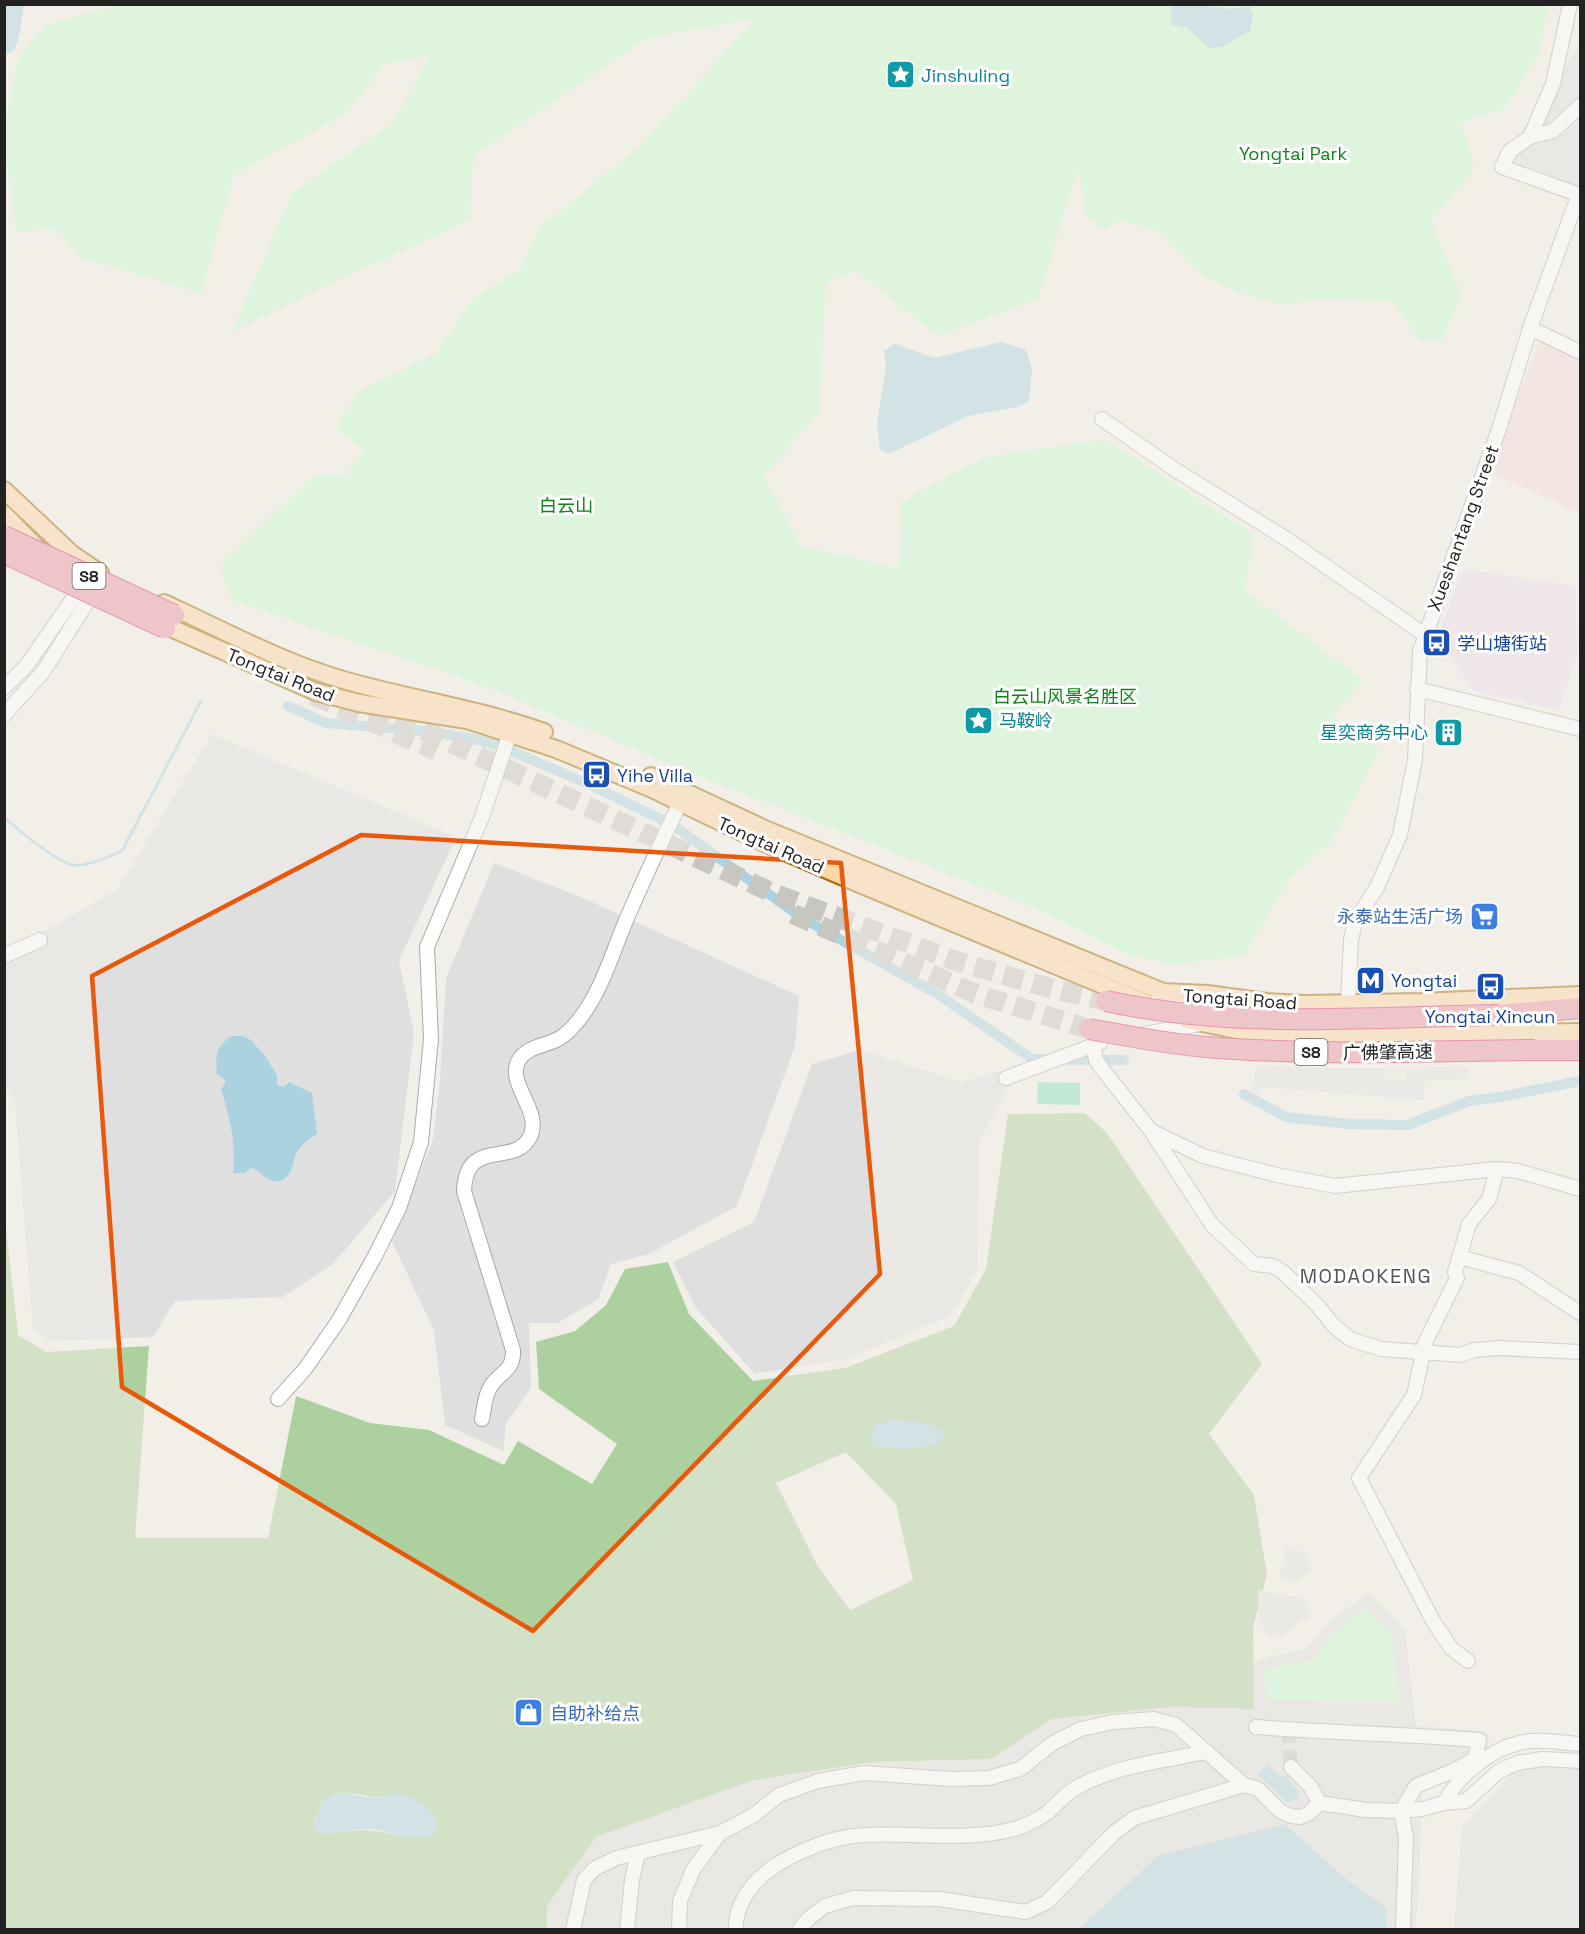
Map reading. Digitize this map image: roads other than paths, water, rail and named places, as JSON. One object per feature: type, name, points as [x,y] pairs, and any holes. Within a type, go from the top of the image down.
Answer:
[{"type":"highway","name":"S8","points":[[4,536],[170,621],[4,553]]},
{"type":"highway","name":"广佛肇高速","points":[[1106,1001],[1158,1011],[1247,1017],[1581,1014]]},
{"type":"highway","points":[[1499,1015],[1581,1008]]},
{"type":"highway","name":"广佛肇高速","points":[[1091,1037],[1152,1040],[1259,1051],[1581,1050]]},
{"type":"main road","name":"Tongtai Road","points":[[4,490],[64,547],[92,569],[291,660],[340,679],[484,712],[550,735],[686,791],[776,833],[1163,992],[1207,994],[1281,1003],[1348,1004],[1581,995]]},
{"type":"main road","name":"Tongtai Road","points":[[4,514],[57,569],[87,590],[310,690],[359,703],[467,720],[510,733],[604,769],[792,855],[1200,1024],[1286,1036],[1581,1032]]},
{"type":"main road","points":[[1200,1024],[1198,1004],[1207,994]]},
{"type":"street","points":[[1530,137],[1553,84],[1570,4]]},
{"type":"street","points":[[1580,194],[1502,167],[1510,151],[1530,137],[1553,131],[1581,106]]},
{"type":"street","name":"Xueshantang Street","points":[[1348,1004],[1355,921],[1377,887],[1400,835],[1415,760],[1420,651],[1499,429],[1530,328],[1580,194]]},
{"type":"street","points":[[1530,328],[1581,352]]},
{"type":"street","points":[[1102,419],[1174,469],[1285,538],[1425,635]]},
{"type":"street","points":[[4,688],[27,665],[87,590]]},
{"type":"street","points":[[4,715],[43,672],[87,590]]},
{"type":"street","points":[[1417,689],[1581,729]]},
{"type":"street","points":[[279,1399],[305,1369],[339,1320],[399,1209],[421,1142],[431,1039],[427,947],[482,817],[510,733]]},
{"type":"street","points":[[482,1419],[490,1387],[509,1368],[513,1360],[513,1350],[464,1191],[464,1177],[471,1164],[483,1158],[521,1148],[528,1140],[532,1132],[531,1114],[515,1075],[519,1059],[533,1048],[559,1039],[581,1017],[603,978],[644,878],[680,803]]},
{"type":"street","points":[[4,956],[40,940]]},
{"type":"street","points":[[1153,1006],[1163,992],[1211,1011],[1275,1018],[1396,1015],[1453,1000]]},
{"type":"street","points":[[1006,1078],[1071,1053],[1091,1037],[1200,1024]]},
{"type":"street","points":[[1091,1037],[1099,1065],[1151,1131],[1212,1225],[1254,1264],[1273,1266],[1283,1272],[1312,1300],[1333,1325],[1350,1339],[1381,1349],[1460,1355],[1475,1350],[1498,1348],[1581,1352]]},
{"type":"street","points":[[1151,1131],[1203,1156],[1276,1175],[1335,1186],[1497,1169],[1518,1171],[1581,1189]]},
{"type":"street","points":[[1468,1661],[1451,1648],[1433,1621],[1359,1478],[1414,1395],[1422,1352],[1457,1278],[1455,1272],[1469,1224],[1489,1199],[1497,1169]]},
{"type":"street","points":[[1459,1257],[1518,1273],[1581,1313]]},
{"type":"street","points":[[573,1929],[584,1880],[594,1869],[616,1858],[720,1833],[754,1815],[779,1795],[818,1781],[864,1773],[951,1779],[989,1778],[1020,1769],[1053,1743],[1081,1729],[1113,1722],[1154,1719],[1176,1725],[1244,1785],[1258,1789],[1280,1811],[1291,1816],[1300,1817],[1308,1814],[1320,1803]]},
{"type":"street","points":[[1256,1727],[1479,1740],[1475,1759],[1453,1772],[1416,1786],[1401,1811],[1406,1837],[1403,1929]]},
{"type":"street","points":[[1444,1803],[1452,1788],[1483,1761],[1501,1750],[1519,1743],[1537,1741],[1581,1744]]},
{"type":"street","points":[[1444,1803],[1459,1795],[1482,1771],[1511,1756],[1539,1749],[1581,1752]]},
{"type":"street","points":[[736,1929],[735,1922],[744,1897],[763,1875],[792,1855],[828,1842],[863,1835],[980,1835],[1016,1829],[1045,1815],[1072,1790],[1095,1778],[1137,1766],[1206,1752]]},
{"type":"street","points":[[1320,1803],[1366,1810],[1422,1809],[1444,1803],[1466,1801],[1499,1771],[1517,1763],[1542,1759],[1581,1761]]},
{"type":"street","points":[[1291,1767],[1310,1786],[1320,1803]]},
{"type":"street","points":[[799,1929],[825,1906],[853,1898],[939,1899],[1026,1912],[1047,1902],[1114,1833],[1134,1818],[1244,1785]]},
{"type":"street","points":[[679,1929],[680,1901],[693,1870],[720,1833]]},
{"type":"street","points":[[627,1929],[632,1880],[638,1853]]},
{"type":"water","points":[[4,5],[24,5],[15,49],[6,55]]},
{"type":"water","points":[[1171,5],[1198,5],[1230,9],[1250,6],[1253,16],[1250,31],[1224,46],[1210,49],[1186,27],[1171,25]]},
{"type":"water","points":[[1002,342],[1026,350],[1032,369],[1029,401],[1018,407],[968,416],[889,454],[880,449],[877,424],[886,367],[884,351],[895,344],[934,358]]},
{"type":"water","points":[[232,1036],[242,1036],[251,1040],[277,1075],[277,1085],[284,1087],[289,1082],[312,1093],[317,1134],[300,1148],[288,1176],[280,1181],[271,1180],[250,1168],[245,1173],[233,1173],[232,1131],[221,1089],[225,1080],[217,1074],[216,1061],[220,1047]]},
{"type":"water","points":[[893,1420],[927,1423],[942,1430],[943,1438],[939,1445],[922,1447],[897,1449],[872,1446],[871,1436],[875,1425]]},
{"type":"water","points":[[1267,1764],[1280,1777],[1286,1776],[1296,1788],[1299,1799],[1287,1803],[1258,1775]]},
{"type":"water","points":[[335,1793],[373,1798],[396,1794],[409,1796],[425,1807],[438,1822],[432,1837],[407,1838],[379,1830],[359,1829],[324,1834],[315,1832],[313,1825],[324,1799]]},
{"type":"water","points":[[1285,1824],[1341,1875],[1386,1908],[1387,1929],[1079,1929],[1159,1855]]},
{"type":"waterway","points":[[4,817],[48,852],[66,863],[73,865],[91,863],[122,851],[201,701]]},
{"type":"waterway","points":[[288,706],[326,723],[425,731],[475,739],[500,746],[586,783],[673,825],[802,918],[939,995],[1032,1059],[1124,1060]]},
{"type":"waterway","points":[[1244,1094],[1286,1117],[1348,1124],[1408,1125],[1469,1101],[1580,1081]]},
{"type":"tunnel","points":[[288,667],[775,894],[959,962],[1057,990],[1106,1001]]},
{"type":"tunnel","points":[[313,695],[436,751]]},
{"type":"tunnel","points":[[793,914],[976,994],[1089,1029]]},
{"type":"tunnel","points":[[1288,1729],[1291,1767]]},
{"type":"place","name":"Jinshuling","points":[[900,75]]},
{"type":"place","name":"学山塘街站","points":[[1436,643]]},
{"type":"place","name":"马鞍岭","points":[[978,720]]},
{"type":"place","name":"星奕商务中心","points":[[1449,732]]},
{"type":"place","name":"Yihe Villa","points":[[596,775]]},
{"type":"place","name":"永泰站生活广场","points":[[1484,916]]},
{"type":"place","name":"Yongtai","points":[[1370,980]]},
{"type":"place","name":"Yongtai Xincun","points":[[1490,987]]},
{"type":"place","name":"自助补给点","points":[[529,1713]]},
{"type":"district","name":"MODAOKENG","points":[[1366,1276]]},
{"type":"park label","name":"Yongtai Park","points":[[1293,153]]},
{"type":"park label","name":"白云山","points":[[566,505]]},
{"type":"park label","name":"白云山风景名胜区","points":[[1065,696]]}]
